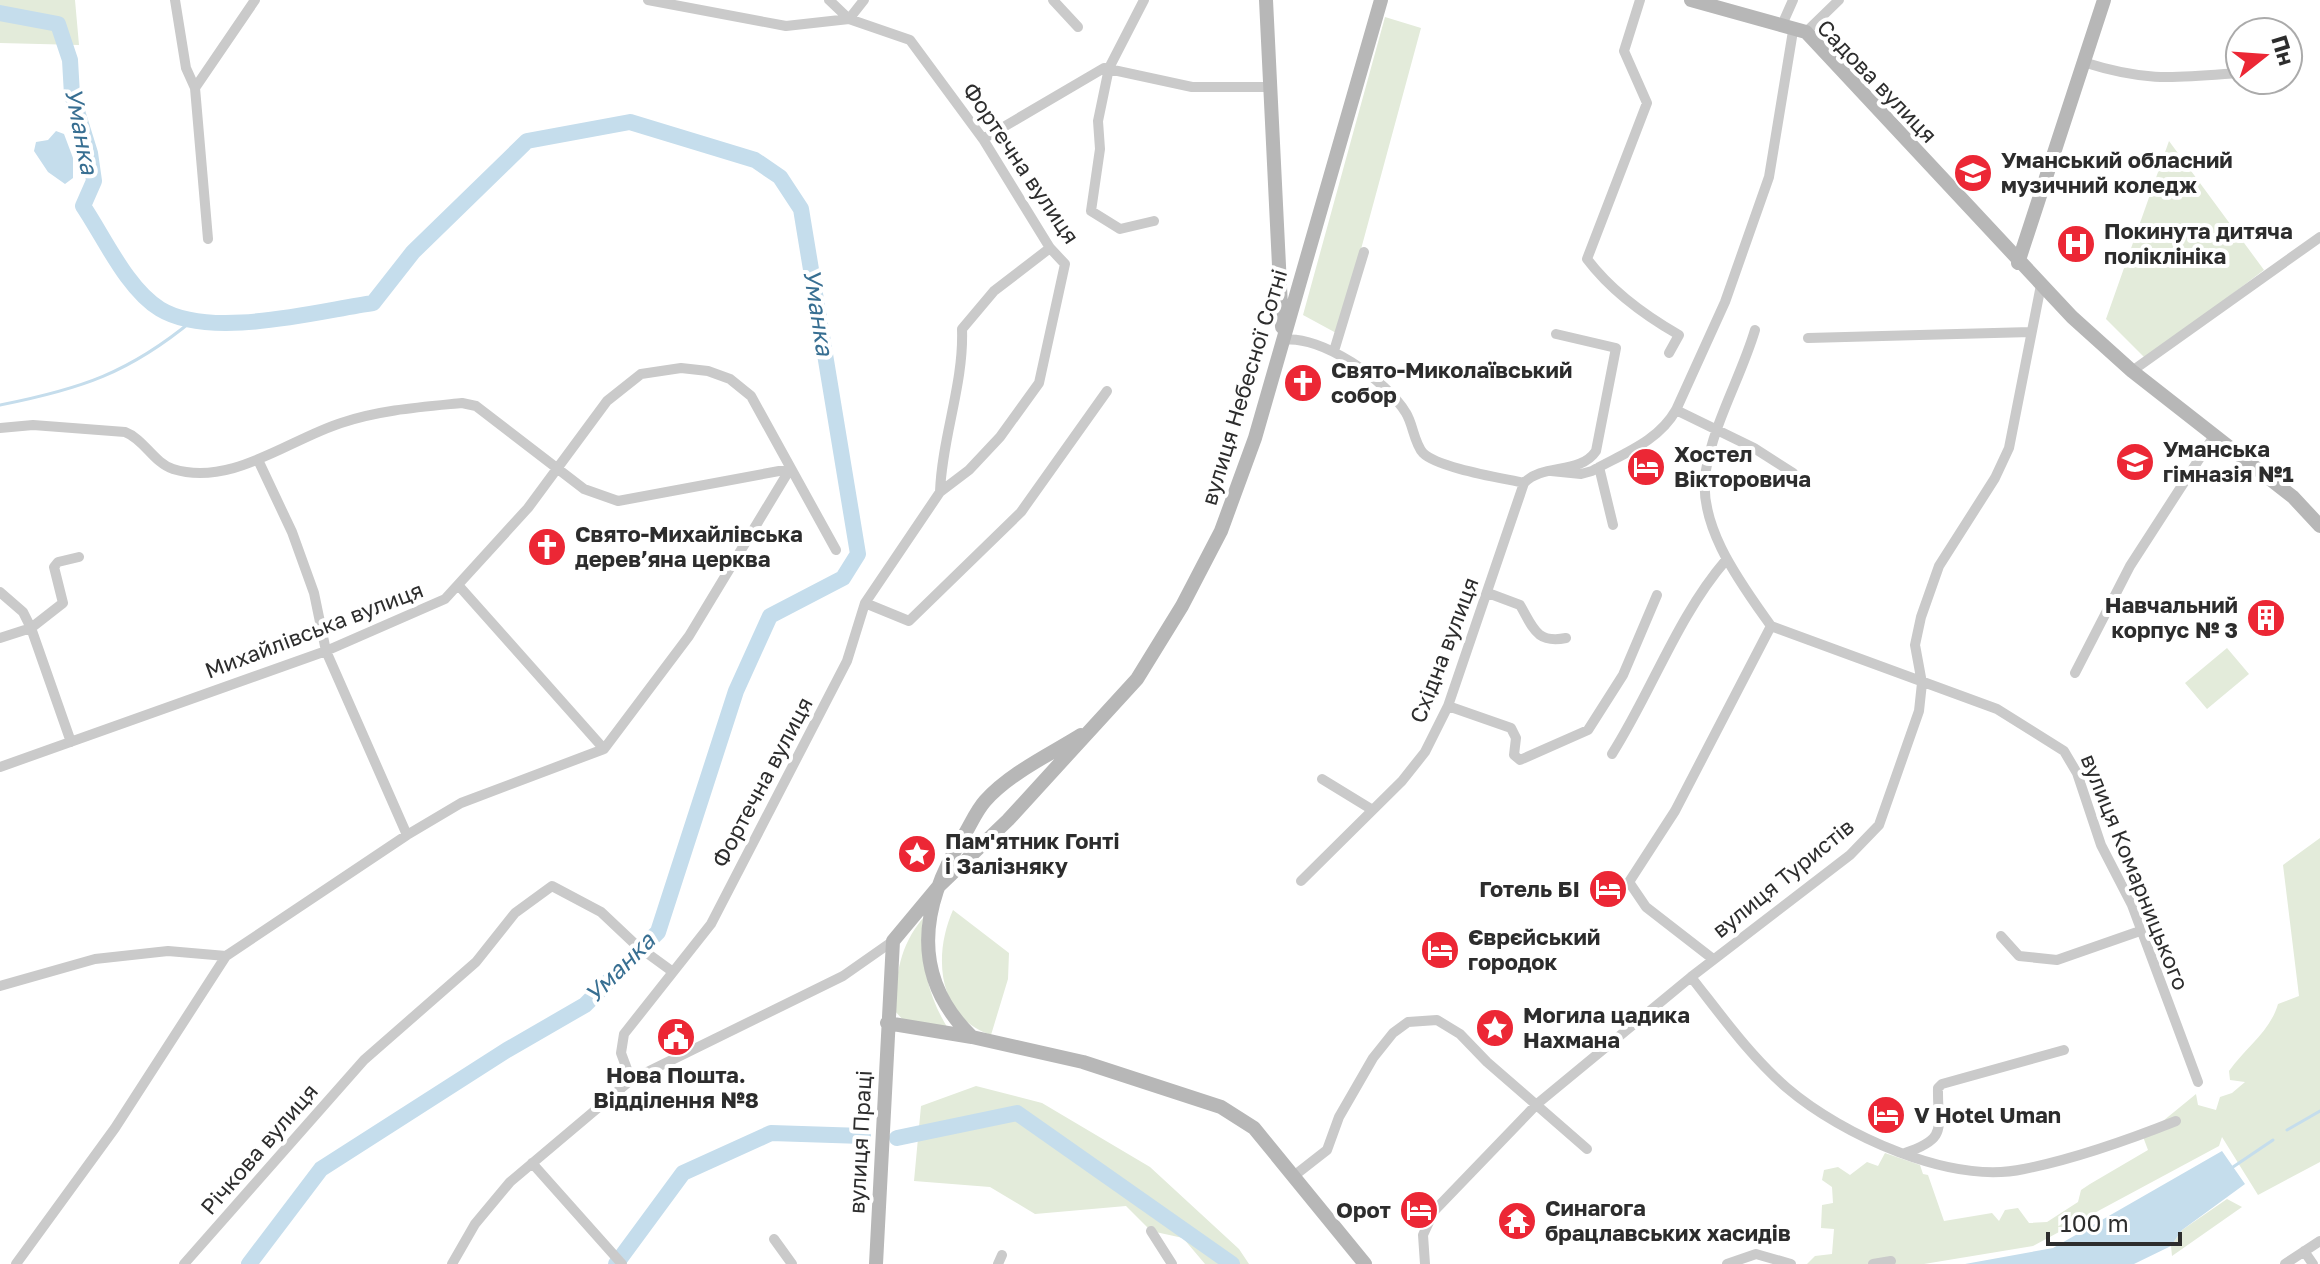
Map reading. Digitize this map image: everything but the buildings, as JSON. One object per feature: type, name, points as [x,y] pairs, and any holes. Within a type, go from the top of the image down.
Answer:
[{"type":"main road","points":[[1266,0],[1283,340]]},
{"type":"main road","name":"вулиця Небесної Сотні","points":[[938,887],[1008,820],[1095,727],[1144,668],[1221,531],[1240,483],[1381,0]]},
{"type":"main road","name":"Садова вулиця","points":[[1691,0],[1793,30],[2018,263],[2132,371],[2293,497],[2320,526]]},
{"type":"main road","points":[[2018,263],[2104,0]]},
{"type":"main road","points":[[1280,280],[1302,276]]},
{"type":"main road","points":[[972,1037],[949,1015],[937,991],[927,957],[930,920],[938,887],[949,860],[985,801],[1025,769],[1095,727]]},
{"type":"main road","points":[[985,801],[991,816],[1008,820]]},
{"type":"main road","points":[[893,941],[938,887]]},
{"type":"main road","name":"вулиця Праці","points":[[876,1264],[893,941]]},
{"type":"main road","points":[[887,1023],[972,1037],[1083,1062],[1196,1096],[1254,1128],[1365,1264]]},
{"type":"street","points":[[175,0],[186,68],[195,88],[208,239]]},
{"type":"street","points":[[195,88],[255,0]]},
{"type":"street","name":"Фортечна вулиця","points":[[631,1080],[621,1053],[624,1034],[711,924],[847,661],[865,603],[940,492],[969,470],[1000,437],[1039,383],[1065,264],[1050,248],[983,139],[910,40],[849,19],[786,26],[648,0]]},
{"type":"street","points":[[829,0],[849,19],[864,0]]},
{"type":"street","points":[[1053,0],[1078,27]]},
{"type":"street","points":[[1144,0],[1109,68],[1098,121],[1100,149],[1091,211],[1120,229],[1154,221]]},
{"type":"street","points":[[1640,0],[1624,51],[1647,103],[1587,259],[1603,281],[1679,335],[1669,353]]},
{"type":"street","points":[[1551,471],[1581,474],[1599,467],[1656,435],[1666,427],[1676,410],[1725,302],[1769,177],[1793,30],[1793,0]]},
{"type":"street","points":[[1793,30],[1839,0]]},
{"type":"street","points":[[2083,62],[2125,75],[2155,79],[2224,74]]},
{"type":"street","points":[[983,139],[1104,68],[1192,87],[1271,87]]},
{"type":"street","points":[[2132,371],[2319,240]]},
{"type":"street","points":[[940,492],[941,457],[963,359],[962,329],[994,291],[1050,248]]},
{"type":"street","points":[[1334,351],[1364,252]]},
{"type":"street","name":"вулиця Туристів","points":[[1425,1264],[1423,1235],[1434,1211],[1537,1104],[1713,959],[1850,855],[1879,825],[1919,711],[1922,683],[1915,645],[1921,617],[1939,566],[1995,478],[2009,448],[2041,285]]},
{"type":"street","points":[[1713,959],[1646,907],[1629,882],[1675,811],[1771,626],[1726,560],[1711,522],[1705,473],[1755,330]]},
{"type":"street","points":[[1808,338],[2031,332]]},
{"type":"street","points":[[1283,340],[1309,340],[1334,351],[1406,412],[1423,452],[1437,460],[1524,483],[1534,474],[1586,461],[1596,451],[1616,348],[1556,334]]},
{"type":"street","name":"Михайлівська вулиця","points":[[0,767],[326,651],[427,610],[459,586],[559,468],[607,401],[641,374],[681,368],[708,371],[730,379],[751,396],[836,550]]},
{"type":"street","points":[[865,603],[909,621],[1021,512],[1107,391]]},
{"type":"street","points":[[0,428],[33,425],[125,432],[136,436],[169,468],[192,473],[258,460],[340,423],[373,414],[462,403],[476,406],[584,489],[618,501],[790,469]]},
{"type":"street","points":[[1676,410],[1718,429],[1793,473]]},
{"type":"street","points":[[2075,673],[2130,566],[2214,436]]},
{"type":"street","points":[[258,460],[292,532],[310,581],[326,651],[407,835]]},
{"type":"street","points":[[1599,467],[1613,525]]},
{"type":"street","points":[[16,1264],[115,1128],[226,956],[407,835],[461,803],[604,749],[689,636],[790,469]]},
{"type":"street","name":"Східна вулиця","points":[[1301,881],[1418,763],[1448,706],[1524,483]]},
{"type":"street","points":[[0,638],[31,628],[63,603],[54,574],[58,562],[79,557]]},
{"type":"street","points":[[1612,754],[1642,706],[1691,608],[1726,560]]},
{"type":"street","points":[[459,586],[604,749]]},
{"type":"street","points":[[0,592],[23,612],[31,628],[71,742]]},
{"type":"street","points":[[1488,593],[1520,605],[1533,633],[1540,638],[1566,638]]},
{"type":"street","points":[[1448,706],[1511,728],[1516,738],[1514,755],[1520,760],[1588,730],[1623,675],[1657,595]]},
{"type":"street","name":"вулиця Комарницького","points":[[1771,626],[1997,709],[2064,751],[2077,773],[2101,845],[2132,905],[2198,1082]]},
{"type":"street","points":[[1322,779],[1371,809]]},
{"type":"street","name":"Річкова вулиця","points":[[184,1264],[364,1060],[476,962],[515,913],[552,886],[601,912],[636,945],[673,972]]},
{"type":"street","points":[[2001,936],[2019,956],[2057,960],[2140,931]]},
{"type":"street","points":[[452,1264],[475,1224],[510,1182],[631,1080],[843,976],[893,941]]},
{"type":"street","points":[[0,986],[95,959],[168,951],[226,956]]},
{"type":"street","points":[[1691,977],[1738,1037],[1786,1087],[1830,1117],[1903,1153],[1957,1170],[2022,1170],[2176,1121]]},
{"type":"street","points":[[1295,1175],[1327,1150],[1339,1117],[1373,1058],[1393,1033],[1408,1022],[1437,1020],[1460,1034],[1587,1149]]},
{"type":"street","points":[[1903,1153],[1933,1141],[1939,1132],[1942,1122],[1938,1088],[1942,1084],[2064,1050]]},
{"type":"street","points":[[532,1163],[622,1264]]},
{"type":"street","points":[[1151,1231],[1172,1264]]},
{"type":"street","points":[[774,1239],[792,1264]]},
{"type":"street","points":[[2285,1264],[2320,1241]]},
{"type":"street","points":[[2304,1251],[2313,1264]]},
{"type":"street","points":[[1727,1264],[1756,1254],[1791,1264]]},
{"type":"street","points":[[1873,1264],[1891,1261]]},
{"type":"green space","points":[[0,0],[75,0],[79,45],[0,43]]},
{"type":"green space","points":[[1385,17],[1421,28],[1338,334],[1303,315]]},
{"type":"green space","points":[[2169,141],[2264,270],[2146,359],[2106,319]]},
{"type":"green space","points":[[2227,648],[2249,674],[2207,709],[2185,683]]},
{"type":"green space","points":[[2320,838],[2320,1162],[2258,1195],[2222,1137],[2219,1146],[2033,1246],[1924,1264],[1807,1264],[1815,1256],[1832,1254],[1834,1229],[1821,1228],[1822,1205],[1833,1203],[1832,1187],[1822,1180],[1824,1170],[1838,1167],[1850,1175],[1867,1162],[1878,1166],[1885,1153],[1920,1165],[1923,1174],[1928,1175],[1944,1221],[1992,1213],[1999,1221],[2005,1210],[2018,1208],[2029,1223],[2047,1222],[2078,1202],[2081,1190],[2148,1150],[2142,1134],[2152,1130],[2196,1094],[2198,1105],[2216,1110],[2220,1097],[2232,1093],[2245,1082],[2230,1080],[2229,1071],[2263,1031],[2278,1004],[2299,996],[2283,865]]},
{"type":"green space","points":[[953,910],[1009,953],[1008,979],[991,1035],[959,1014],[944,983],[943,946]]},
{"type":"green space","points":[[923,918],[923,948],[930,990],[949,1030],[904,1021],[894,1010],[904,950]]},
{"type":"green space","points":[[976,1086],[1042,1103],[1150,1167],[1239,1249],[1249,1264],[1205,1264],[1183,1238],[1151,1231],[1126,1206],[1035,1214],[990,1187],[914,1181],[921,1106]]},
{"type":"green space","points":[[2227,1199],[2242,1207],[2172,1256],[2171,1246],[2182,1230]]},
{"type":"water","points":[[56,131],[64,134],[73,158],[73,178],[65,184],[48,172],[34,151],[36,142],[48,140]]},
{"type":"water","points":[[2222,1151],[2245,1184],[2182,1230],[2171,1246],[2134,1264],[1965,1264],[2053,1248]]},
{"type":"waterway","name":"Уманка","points":[[0,13],[58,24],[70,60],[72,95],[90,153],[94,181],[83,206],[137,289],[160,309],[181,318],[207,322],[265,321],[373,303],[413,252],[527,141],[630,122],[755,160],[780,177],[801,209],[858,554],[843,578],[770,616],[736,691],[658,932],[585,1005],[507,1050],[321,1169],[249,1264]]},
{"type":"waterway","points":[[0,405],[80,385],[103,376],[147,353],[193,320]]},
{"type":"waterway","points":[[2287,1130],[2320,1111]]},
{"type":"waterway","name":"Уманка","points":[[897,1138],[1017,1113],[1232,1264]]},
{"type":"waterway","name":"Уманка","points":[[616,1264],[683,1173],[771,1133],[863,1136]]},
{"type":"waterway","points":[[2233,1167],[2273,1140]]},
{"type":"place","name":"Уманський обласний музичний коледж","points":[[1973,173]]},
{"type":"place","name":"Покинута дитяча поліклініка","points":[[2076,244]]},
{"type":"place","name":"Свято-Миколаївський собор","points":[[1303,383]]},
{"type":"place","name":"Уманська гімназія №1","points":[[2135,462]]},
{"type":"place","name":"Хостел Вікторовича","points":[[1646,467]]},
{"type":"place","name":"Свято-Михайлівська деревʼяна церква","points":[[547,547]]},
{"type":"place","name":"Навчальний корпус № 3","points":[[2266,618]]},
{"type":"place","name":"Пам'ятник Гонті і Залізняку","points":[[917,854]]},
{"type":"place","name":"Готель БІ","points":[[1608,889]]},
{"type":"place","name":"Єврєйський городок","points":[[1440,950]]},
{"type":"place","name":"Могила цадика Нахмана","points":[[1495,1028]]},
{"type":"place","name":"Нова Пошта. Відділення №8","points":[[676,1037]]},
{"type":"place","name":"V Hotel Uman","points":[[1886,1115]]},
{"type":"place","name":"Орот","points":[[1419,1210]]},
{"type":"place","name":"Синагога брацлавських хасидів","points":[[1517,1221]]}]
